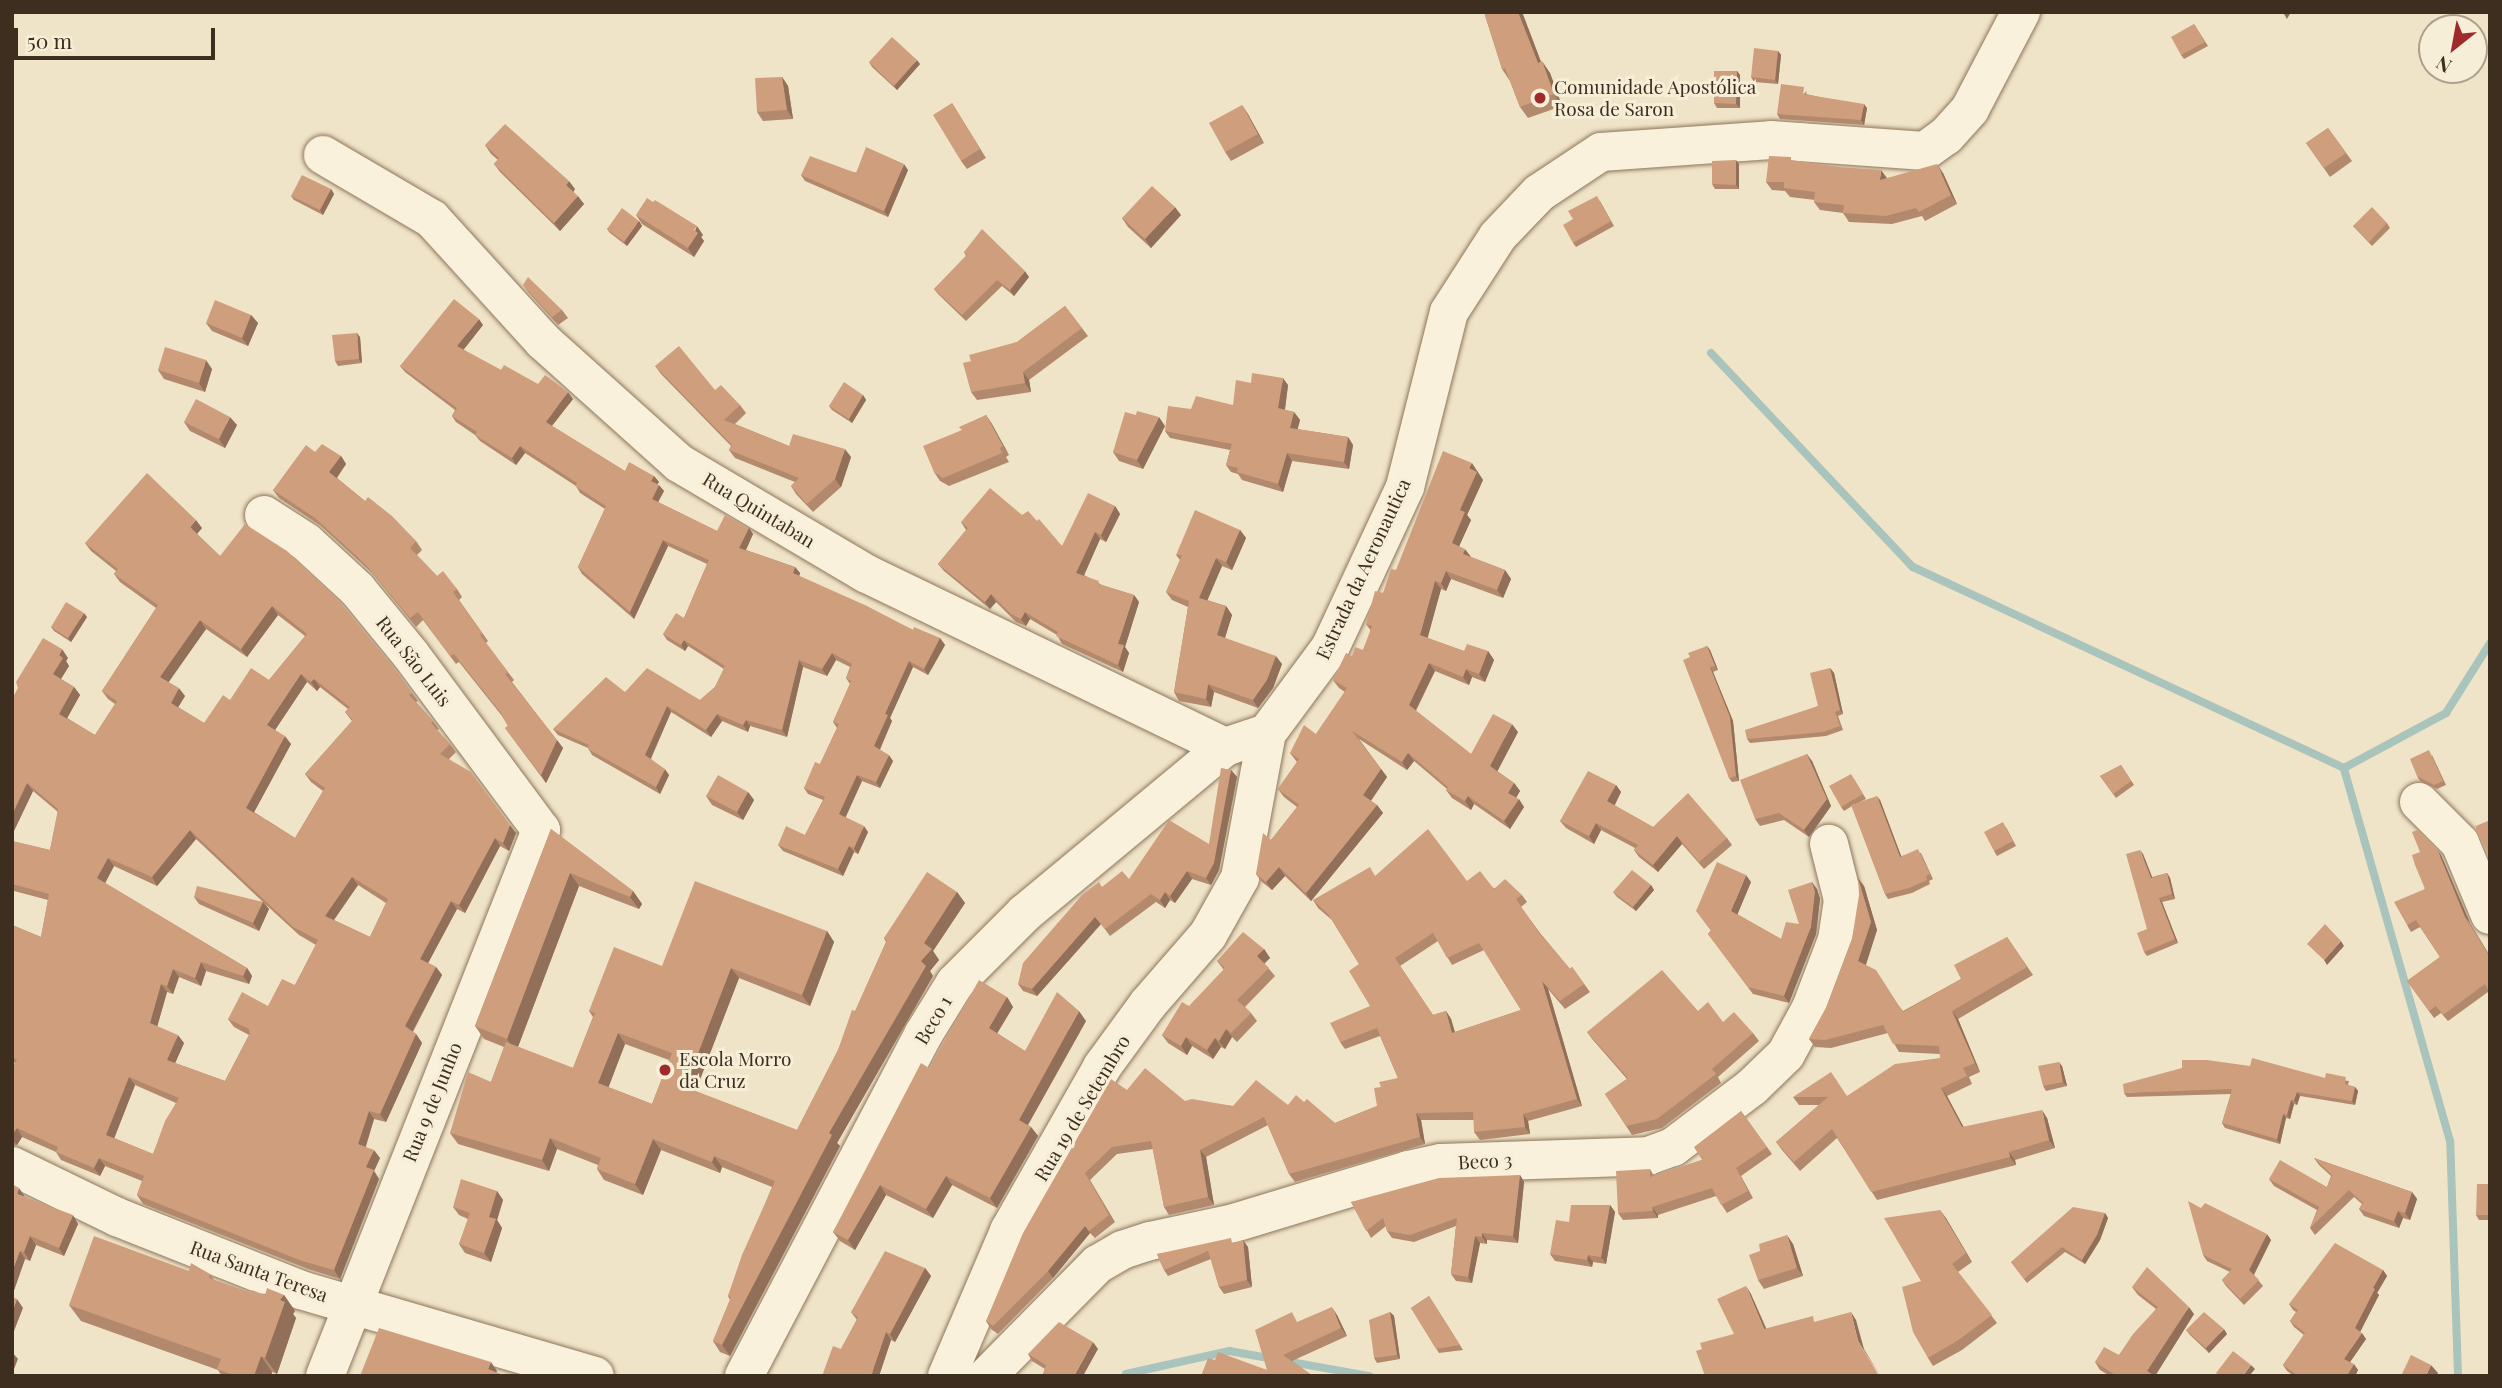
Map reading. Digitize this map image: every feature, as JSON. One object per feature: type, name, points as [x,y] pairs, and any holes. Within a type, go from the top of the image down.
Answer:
[{"type":"street","name":"Estrada da Aeronautica","points":[[1267,733],[1329,648],[1405,487],[1449,312],[1498,236],[1539,193],[1601,152],[1771,140],[1925,151],[1946,135],[1970,109],[2021,12]]},
{"type":"street","name":"Rua Quintaban","points":[[323,155],[432,219],[543,341],[679,463],[867,574],[1225,747]]},
{"type":"street","name":"Rua São Luis","points":[[264,515],[306,542],[357,589],[411,655],[541,830]]},
{"type":"street","points":[[1225,747],[1267,733]]},
{"type":"street","name":"Rua 19 de Setembro","points":[[947,1376],[1009,1231],[1102,1067],[1148,1004],[1208,936],[1240,878],[1267,733]]},
{"type":"street","name":"Beco 1","points":[[744,1376],[923,1035],[955,983],[1024,913],[1225,747]]},
{"type":"street","points":[[2419,802],[2460,843],[2490,915]]},
{"type":"street","name":"Rua 9 de Junho","points":[[325,1376],[541,830]]},
{"type":"street","name":"Beco 3","points":[[987,1376],[1098,1264],[1122,1250],[1150,1241],[1234,1223],[1408,1170],[1441,1163],[1648,1156],[1674,1147],[1752,1087],[1786,1054],[1811,1008],[1838,940],[1843,900],[1829,844]]},
{"type":"street","name":"Rua Santa Teresa","points":[[12,1166],[142,1227],[301,1290],[595,1376]]},
{"type":"building","points":[[1484,12],[1518,12],[1538,63],[1542,61],[1554,94],[1520,107],[1505,68],[1502,69]]},
{"type":"building","points":[[2194,24],[2205,42],[2181,55],[2171,37]]},
{"type":"building","points":[[892,37],[917,60],[894,86],[869,62]]},
{"type":"building","points":[[1754,48],[1778,51],[1775,80],[1751,77]]},
{"type":"building","points":[[1714,71],[1737,71],[1736,104],[1714,103]]},
{"type":"building","points":[[782,77],[787,110],[757,112],[755,78]]},
{"type":"building","points":[[1781,84],[1804,87],[1803,94],[1864,104],[1861,120],[1777,114]]},
{"type":"building","points":[[952,103],[980,149],[961,161],[933,115]]},
{"type":"building","points":[[1242,105],[1258,134],[1225,152],[1209,123]]},
{"type":"building","points":[[505,124],[569,181],[566,185],[578,196],[554,223],[494,164],[499,158],[485,145]]},
{"type":"building","points":[[2328,128],[2346,153],[2324,168],[2306,143]]},
{"type":"building","points":[[866,147],[904,164],[884,211],[801,175],[810,156],[856,173]]},
{"type":"building","points":[[1769,156],[1791,157],[1791,160],[1839,167],[1881,170],[1880,180],[1937,164],[1951,195],[1919,212],[1916,208],[1886,216],[1843,213],[1844,205],[1814,202],[1815,192],[1784,188],[1784,182],[1766,182]]},
{"type":"building","points":[[1736,160],[1736,185],[1712,184],[1712,161]]},
{"type":"building","points":[[302,175],[331,189],[320,210],[291,196]]},
{"type":"building","points":[[1152,186],[1175,207],[1145,239],[1122,218]]},
{"type":"building","points":[[1597,196],[1611,221],[1573,243],[1563,225],[1573,219],[1568,211]]},
{"type":"building","points":[[647,198],[653,202],[655,200],[697,226],[694,230],[698,233],[688,248],[636,215]]},
{"type":"building","points":[[2372,207],[2387,223],[2369,242],[2353,226]]},
{"type":"building","points":[[622,208],[639,221],[624,242],[607,229]]},
{"type":"building","points":[[982,229],[1025,271],[1010,290],[997,280],[962,315],[934,289],[967,255],[964,252]]},
{"type":"building","points":[[528,277],[562,310],[552,317],[523,285]]},
{"type":"building","points":[[454,299],[479,319],[457,346],[501,370],[504,365],[538,384],[545,375],[568,392],[546,422],[625,471],[629,462],[654,476],[651,481],[659,485],[652,499],[717,531],[725,515],[749,528],[739,548],[795,567],[793,573],[913,630],[914,627],[940,638],[924,669],[909,661],[885,714],[888,715],[874,746],[889,755],[876,782],[857,775],[839,814],[864,826],[854,848],[849,846],[838,869],[778,845],[786,826],[805,835],[825,797],[804,788],[815,762],[820,764],[839,724],[833,722],[851,681],[846,678],[852,664],[832,653],[822,669],[799,660],[782,730],[746,720],[743,725],[717,714],[706,730],[667,706],[645,755],[665,769],[656,787],[588,749],[589,745],[553,729],[606,677],[625,692],[647,668],[700,700],[715,687],[725,666],[684,640],[681,645],[663,634],[676,613],[684,618],[709,560],[663,540],[630,612],[578,567],[606,506],[575,486],[577,483],[520,446],[512,458],[475,435],[477,432],[452,416],[457,408],[400,366]]},
{"type":"building","points":[[215,300],[251,315],[242,338],[206,323]]},
{"type":"building","points":[[1065,306],[1082,328],[1023,372],[1025,383],[971,392],[963,363],[971,361],[969,355],[1017,342]]},
{"type":"building","points":[[357,333],[359,359],[335,361],[332,335]]},
{"type":"building","points":[[679,346],[715,390],[721,385],[740,405],[724,420],[789,446],[793,434],[845,449],[835,479],[807,504],[791,486],[799,478],[729,450],[732,445],[655,366]]},
{"type":"building","points":[[165,347],[206,360],[199,383],[158,370]]},
{"type":"building","points":[[1252,373],[1283,378],[1278,408],[1294,412],[1290,428],[1348,437],[1344,462],[1287,453],[1278,484],[1237,472],[1238,468],[1226,465],[1232,444],[1165,431],[1168,406],[1191,409],[1196,396],[1233,405],[1236,380],[1251,383]]},
{"type":"building","points":[[844,382],[863,395],[849,419],[829,406]]},
{"type":"building","points":[[196,399],[230,417],[219,439],[184,422]]},
{"type":"building","points":[[1137,411],[1159,417],[1137,460],[1113,452],[1125,412],[1136,415]]},
{"type":"building","points":[[986,415],[1003,446],[1000,448],[1002,453],[943,478],[934,472],[923,446],[962,430],[959,427]]},
{"type":"building","points":[[322,444],[341,456],[329,472],[365,501],[368,497],[392,516],[416,541],[410,548],[437,576],[443,571],[457,589],[453,592],[482,633],[480,635],[508,672],[505,674],[557,740],[541,775],[505,728],[508,726],[501,713],[454,654],[450,656],[418,612],[410,618],[366,565],[315,518],[273,490],[306,445],[315,452]]},
{"type":"building","points":[[1443,451],[1472,463],[1469,468],[1477,472],[1460,510],[1465,512],[1452,543],[1465,549],[1463,554],[1505,570],[1497,590],[1446,571],[1441,583],[1435,581],[1420,635],[1464,651],[1467,644],[1488,651],[1479,674],[1466,669],[1463,677],[1429,663],[1409,705],[1471,754],[1493,714],[1512,724],[1490,766],[1514,783],[1508,793],[1519,799],[1504,821],[1468,796],[1465,801],[1446,790],[1448,787],[1408,753],[1402,762],[1352,731],[1381,769],[1363,795],[1377,805],[1306,893],[1279,867],[1266,882],[1256,874],[1263,833],[1271,840],[1299,805],[1278,789],[1299,759],[1290,753],[1304,725],[1316,734],[1347,688],[1333,680],[1346,653],[1352,656],[1355,647],[1363,650],[1372,626],[1366,624],[1375,591],[1383,593],[1391,569],[1396,570]]},
{"type":"building","points":[[147,473],[196,520],[190,527],[220,556],[245,524],[287,551],[335,596],[388,660],[412,693],[409,695],[450,744],[440,754],[471,772],[510,825],[503,843],[495,838],[459,905],[451,901],[420,959],[436,967],[405,1026],[416,1034],[380,1114],[369,1111],[358,1144],[374,1150],[366,1167],[374,1170],[334,1270],[302,1261],[137,1195],[144,1176],[99,1158],[94,1168],[56,1152],[58,1147],[17,1128],[12,1135],[12,1068],[17,1060],[12,1057],[12,925],[41,937],[49,894],[12,884],[12,841],[50,850],[58,809],[27,783],[12,815],[12,699],[18,688],[16,682],[43,638],[62,649],[59,655],[63,658],[53,674],[74,687],[59,714],[95,735],[117,701],[102,691],[158,605],[114,574],[118,569],[85,543]],"holes":[[[272,606],[307,634],[269,680],[251,668],[230,700],[223,695],[204,723],[171,703],[179,688],[160,677],[200,620],[241,649]],[[301,674],[311,682],[314,679],[350,707],[345,712],[353,720],[305,774],[325,788],[295,838],[246,808],[285,736],[267,725]],[[190,830],[293,927],[318,940],[295,985],[282,979],[268,1006],[242,992],[228,1019],[249,1029],[250,1034],[225,1081],[167,1060],[178,1035],[150,1023],[161,984],[167,986],[173,969],[195,978],[201,962],[243,976],[247,968],[97,878],[108,858],[152,877]],[[352,877],[388,899],[370,937],[325,916]],[[129,1077],[179,1098],[165,1121],[153,1154],[106,1135]]]},
{"type":"building","points":[[990,488],[1022,515],[1028,511],[1037,521],[1039,519],[1062,546],[1088,493],[1115,506],[1101,535],[1095,532],[1076,573],[1099,581],[1098,584],[1134,595],[1118,644],[1124,645],[1118,665],[1056,636],[1058,632],[1025,612],[1021,619],[1011,614],[991,594],[985,602],[938,564],[968,528],[961,522]]},
{"type":"building","points":[[1195,510],[1240,530],[1226,562],[1216,558],[1199,598],[1226,606],[1217,635],[1276,656],[1267,680],[1253,700],[1208,684],[1206,699],[1174,692],[1189,601],[1166,592],[1182,555],[1176,555]]},
{"type":"building","points":[[66,602],[84,613],[68,638],[51,627]]},
{"type":"building","points":[[1707,646],[1715,666],[1710,667],[1730,717],[1736,776],[1729,778],[1683,660],[1690,657],[1688,653]]},
{"type":"building","points":[[1830,668],[1840,710],[1835,712],[1840,726],[1823,732],[1747,739],[1745,730],[1818,706],[1810,673]]},
{"type":"building","points":[[2429,750],[2443,781],[2434,785],[2417,776],[2410,759]]},
{"type":"building","points":[[1807,754],[1827,799],[1804,830],[1779,813],[1755,819],[1740,780]]},
{"type":"building","points":[[2121,765],[2131,781],[2113,794],[2100,776]]},
{"type":"building","points":[[1221,768],[1231,770],[1214,863],[1206,878],[1187,871],[1170,896],[1165,892],[1160,900],[1151,894],[1105,929],[1095,917],[1032,989],[1018,984],[1023,963],[1082,895],[1099,882],[1102,887],[1122,871],[1129,879],[1169,820],[1209,844]]},
{"type":"building","points":[[1588,771],[1616,785],[1607,801],[1653,827],[1688,793],[1727,838],[1699,862],[1677,836],[1653,865],[1634,850],[1638,845],[1596,823],[1589,836],[1560,821]]},
{"type":"building","points":[[1851,774],[1863,794],[1841,807],[1829,786]]},
{"type":"building","points":[[718,775],[748,792],[737,812],[706,796]]},
{"type":"building","points":[[1877,796],[1900,857],[1918,849],[1930,874],[1926,876],[1927,880],[1909,888],[1885,894],[1851,805]]},
{"type":"building","points":[[2490,820],[2490,858],[2476,826]]},
{"type":"building","points":[[2003,822],[2013,841],[1994,851],[1984,832]]},
{"type":"building","points":[[551,829],[633,891],[630,897],[570,873],[507,1039],[475,1026]]},
{"type":"building","points":[[1428,829],[1467,881],[1480,871],[1494,889],[1505,879],[1522,895],[1516,899],[1539,933],[1570,969],[1572,967],[1584,984],[1560,1001],[1542,981],[1577,1099],[1523,1114],[1525,1127],[1474,1132],[1473,1112],[1416,1113],[1420,1137],[1289,1174],[1264,1117],[1200,1150],[1208,1197],[1164,1207],[1151,1141],[1112,1147],[1085,1173],[1109,1215],[1089,1231],[1085,1226],[1048,1271],[993,1326],[986,1321],[1023,1233],[1111,1079],[1127,1090],[1145,1068],[1185,1101],[1192,1099],[1233,1106],[1256,1080],[1288,1105],[1296,1095],[1304,1102],[1307,1099],[1335,1123],[1377,1106],[1374,1088],[1381,1087],[1379,1082],[1398,1078],[1377,1028],[1340,1042],[1330,1023],[1370,1006],[1349,971],[1359,964],[1328,914],[1313,900],[1370,867],[1375,876]],"holes":[[[1433,933],[1447,958],[1479,943],[1521,1010],[1452,1033],[1446,1011],[1433,1015],[1395,958]]]},
{"type":"building","points":[[2418,830],[2437,849],[2465,917],[2490,954],[2490,994],[2485,984],[2443,1015],[2436,1006],[2429,1011],[2407,981],[2440,957],[2416,920],[2407,925],[2394,902],[2425,889],[2412,855],[2420,852],[2412,832]]},
{"type":"building","points":[[2140,850],[2151,878],[2167,873],[2172,894],[2159,898],[2175,939],[2144,952],[2137,933],[2147,929],[2126,854]]},
{"type":"building","points":[[1717,862],[1746,875],[1731,911],[1781,939],[1786,922],[1799,924],[1788,890],[1812,882],[1815,892],[1811,927],[1784,996],[1748,987],[1708,934],[1711,931],[1696,911]]},
{"type":"building","points":[[1632,870],[1651,885],[1633,907],[1613,892]]},
{"type":"building","points":[[927,872],[957,892],[924,943],[932,949],[921,961],[926,966],[829,1133],[832,1135],[722,1345],[713,1341],[731,1297],[728,1296],[742,1255],[775,1181],[714,1156],[712,1162],[653,1139],[635,1184],[597,1169],[601,1158],[550,1138],[542,1160],[450,1133],[468,1072],[491,1082],[506,1042],[573,1068],[595,1013],[589,1011],[614,947],[662,966],[695,881],[827,931],[802,995],[731,968],[685,1087],[797,1130],[838,1050],[852,1010],[855,1011],[887,940],[884,938]],"holes":[[[618,1033],[672,1053],[652,1104],[598,1083]]]},
{"type":"building","points":[[1858,878],[1871,922],[1858,961],[1876,970],[1903,1012],[1961,979],[1954,965],[2007,937],[2027,967],[1952,1011],[1975,1063],[1963,1068],[1967,1076],[1941,1088],[1962,1127],[2042,1110],[2049,1140],[2009,1152],[2010,1157],[1871,1192],[1832,1129],[1794,1162],[1776,1142],[1828,1097],[1793,1097],[1831,1072],[1847,1096],[1895,1064],[1940,1058],[1939,1046],[1893,1044],[1883,1025],[1825,1040],[1809,1039],[1826,1008],[1852,939],[1859,895]]},
{"type":"building","points":[[197,886],[263,902],[253,923],[194,897]]},
{"type":"building","points":[[2325,924],[2341,941],[2324,960],[2307,944]]},
{"type":"building","points":[[1243,932],[1264,949],[1257,956],[1269,968],[1237,1000],[1251,1013],[1231,1033],[1226,1029],[1219,1041],[1215,1038],[1207,1050],[1186,1037],[1181,1046],[1162,1035],[1182,1002],[1189,1006],[1225,968],[1217,961]]},
{"type":"building","points":[[1662,970],[1698,1011],[1708,1002],[1723,1022],[1734,1012],[1753,1033],[1712,1069],[1716,1074],[1657,1119],[1626,1126],[1605,1094],[1628,1078],[1587,1032]]},
{"type":"building","points":[[979,980],[1007,997],[989,1028],[1025,1051],[1057,992],[1079,1011],[1019,1120],[1031,1127],[990,1198],[946,1176],[926,1209],[880,1185],[848,1240],[833,1232],[921,1063],[929,1068]]},
{"type":"building","points":[[2252,1058],[2325,1078],[2326,1073],[2346,1077],[2345,1084],[2355,1087],[2352,1101],[2297,1092],[2294,1100],[2291,1100],[2287,1115],[2283,1114],[2277,1139],[2222,1123],[2232,1089],[2124,1093],[2123,1084],[2182,1068],[2182,1060],[2207,1060],[2250,1066]]},
{"type":"building","points":[[2059,1062],[2063,1082],[2043,1086],[2038,1066]]},
{"type":"building","points":[[1741,1111],[1767,1147],[1736,1168],[1748,1191],[1721,1205],[1712,1188],[1652,1207],[1653,1211],[1618,1213],[1616,1171],[1650,1169],[1650,1177],[1702,1160],[1694,1147]]},
{"type":"building","points":[[2314,1158],[2412,1192],[2405,1213],[2398,1211],[2394,1221],[2359,1209],[2363,1203],[2349,1190],[2310,1228],[2319,1207],[2269,1179],[2280,1160],[2327,1187],[2332,1175]]},
{"type":"building","points":[[1520,1175],[1513,1236],[1482,1233],[1482,1237],[1475,1236],[1468,1277],[1451,1274],[1457,1218],[1410,1235],[1387,1231],[1383,1218],[1366,1231],[1351,1202],[1439,1178]]},
{"type":"building","points":[[461,1179],[497,1191],[489,1217],[496,1219],[484,1253],[459,1244],[470,1213],[453,1207]]},
{"type":"building","points":[[12,1184],[19,1188],[17,1194],[73,1215],[59,1248],[30,1236],[12,1271]]},
{"type":"building","points":[[2477,1184],[2490,1184],[2490,1215],[2476,1215]]},
{"type":"building","points":[[2188,1201],[2201,1208],[2205,1203],[2267,1234],[2249,1270],[2259,1280],[2240,1299],[2222,1280],[2232,1269],[2203,1255]]},
{"type":"building","points":[[1571,1205],[1610,1205],[1601,1257],[1588,1255],[1587,1260],[1550,1254],[1556,1220],[1569,1222]]},
{"type":"building","points":[[2073,1207],[2105,1213],[2097,1235],[2082,1260],[2062,1247],[2024,1279],[2011,1262]]},
{"type":"building","points":[[1940,1210],[1966,1253],[1952,1264],[1992,1315],[1928,1358],[1913,1332],[1902,1287],[1921,1281],[1884,1218]]},
{"type":"building","points":[[1787,1235],[1797,1268],[1758,1280],[1749,1255],[1760,1251],[1759,1244]]},
{"type":"building","points":[[94,1236],[189,1271],[191,1263],[210,1274],[209,1278],[251,1293],[252,1290],[265,1295],[267,1288],[284,1295],[280,1300],[285,1302],[265,1358],[261,1356],[254,1376],[236,1376],[217,1369],[221,1359],[69,1305]]},
{"type":"building","points":[[1231,1238],[1232,1243],[1243,1240],[1247,1280],[1219,1287],[1208,1251],[1164,1270],[1157,1254]]},
{"type":"building","points":[[2335,1243],[2383,1270],[2355,1328],[2362,1333],[2344,1359],[2354,1364],[2347,1376],[2296,1376],[2283,1365],[2305,1333],[2290,1321],[2298,1310],[2289,1304]]},
{"type":"building","points":[[885,1251],[925,1268],[890,1334],[886,1332],[871,1376],[822,1376],[833,1346],[841,1349],[858,1317],[851,1312]]},
{"type":"building","points":[[2147,1267],[2189,1307],[2147,1371],[2155,1376],[2117,1376],[2095,1362],[2104,1347],[2119,1355],[2133,1334],[2158,1307],[2132,1287]]},
{"type":"building","points":[[1746,1286],[1764,1329],[1813,1316],[1814,1322],[1851,1312],[1858,1341],[1879,1376],[1705,1376],[1696,1351],[1702,1349],[1700,1343],[1734,1334],[1717,1299]]},
{"type":"building","points":[[1429,1296],[1460,1345],[1436,1349],[1411,1308]]},
{"type":"building","points":[[12,1297],[17,1299],[12,1312]]},
{"type":"building","points":[[1332,1307],[1341,1328],[1283,1355],[1313,1376],[1201,1376],[1208,1358],[1215,1360],[1218,1352],[1267,1370],[1255,1330],[1292,1312],[1297,1322]]},
{"type":"building","points":[[1390,1312],[1397,1355],[1374,1358],[1369,1320]]},
{"type":"building","points":[[2204,1312],[2224,1329],[2206,1348],[2186,1330]]},
{"type":"building","points":[[1059,1322],[1093,1342],[1074,1376],[1042,1376],[1046,1365],[1028,1354]]},
{"type":"building","points":[[379,1328],[491,1362],[488,1369],[501,1374],[360,1376]]},
{"type":"building","points":[[2233,1351],[2251,1365],[2243,1376],[2220,1376],[2216,1373]]},
{"type":"building","points":[[2411,1355],[2431,1365],[2426,1376],[2401,1376]]},
{"type":"waterway","points":[[1711,353],[1913,567],[2344,768]]},
{"type":"waterway","points":[[2458,1376],[2450,1141],[2344,768],[2446,713],[2490,643]]},
{"type":"waterway","points":[[1126,1374],[1229,1351],[1370,1376]]},
{"type":"place","name":"Comunidade Apostólica Rosa de Saron","points":[[1540,98]]},
{"type":"place","name":"Escola Morro da Cruz","points":[[665,1070]]}]
